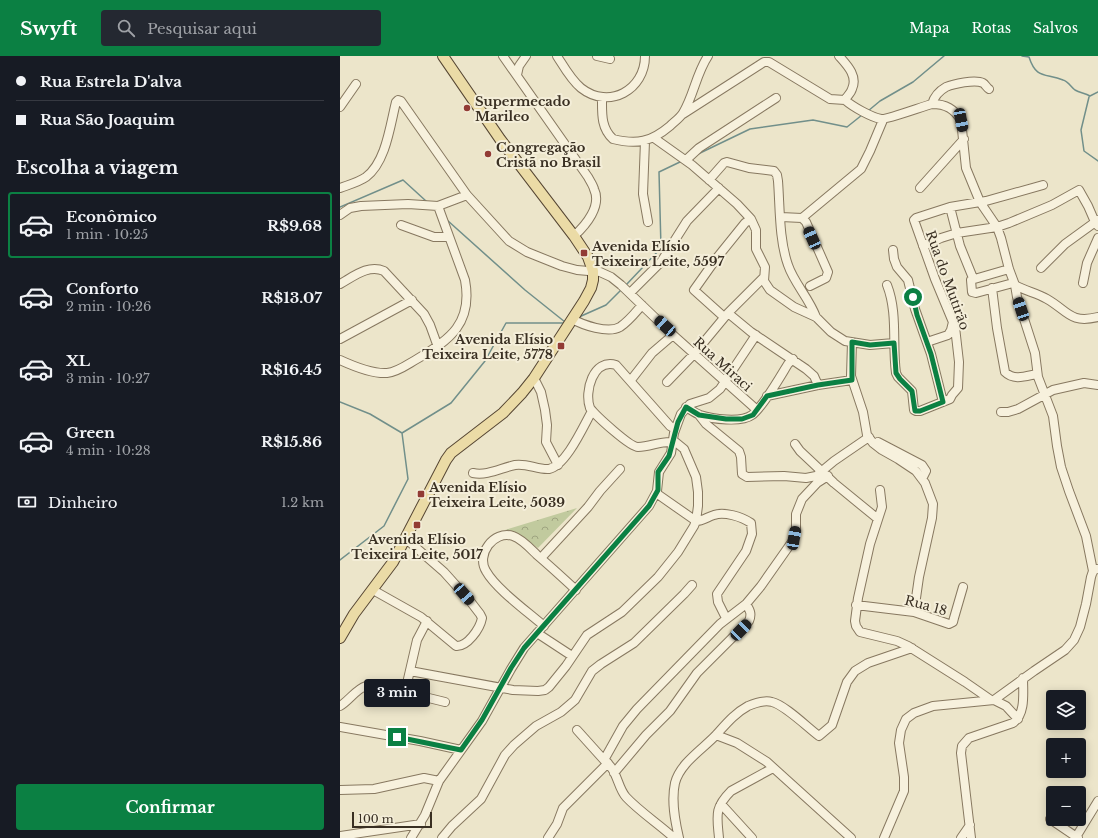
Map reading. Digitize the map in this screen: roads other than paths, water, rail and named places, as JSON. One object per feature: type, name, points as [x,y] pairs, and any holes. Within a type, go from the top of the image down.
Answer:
[{"type":"main road","points":[[340,638],[354,614],[393,562],[451,453],[503,413],[534,378],[591,288],[593,271],[588,257],[574,236],[500,139],[443,56]]},
{"type":"street","points":[[503,56],[588,177],[595,190],[595,207],[591,216],[586,224],[574,236]]},
{"type":"street","points":[[517,75],[526,56]]},
{"type":"street","points":[[557,56],[582,89],[602,98],[622,94],[634,86],[642,75],[645,56]]},
{"type":"street","points":[[597,56],[610,59]]},
{"type":"street","points":[[683,114],[699,72],[708,56]]},
{"type":"street","points":[[840,56],[849,69],[854,82],[852,89],[845,100]]},
{"type":"street","points":[[602,98],[602,120],[609,135],[613,139],[622,142],[645,141],[654,138],[683,114],[764,62],[769,62],[830,99],[845,100],[849,104],[882,120],[932,104],[946,106],[957,114],[961,120],[966,168],[980,202],[997,227],[1001,238],[1017,297],[1035,353],[1037,374],[1053,416],[1061,467],[1086,536],[1096,570],[1082,621],[1074,640],[1065,650],[993,700],[933,706],[914,713],[906,719],[901,730],[899,743],[904,777],[904,791],[884,838]]},
{"type":"street","points":[[932,104],[934,98],[940,91],[946,87],[960,83],[971,81],[978,82],[982,83],[989,90]]},
{"type":"street","points":[[340,107],[356,84]]},
{"type":"street","points":[[686,160],[699,148],[776,98]]},
{"type":"street","name":"Rua Miraci","points":[[340,188],[366,178],[376,166],[385,146],[396,102],[400,100],[467,196],[510,241],[527,252],[562,266],[577,270],[603,273],[630,293],[673,335],[757,410]]},
{"type":"street","points":[[781,217],[802,218],[861,169],[882,120]]},
{"type":"street","points":[[654,138],[686,160],[737,204],[751,219],[756,230],[756,249],[764,266],[765,284],[774,293],[794,307],[816,317]]},
{"type":"street","points":[[920,188],[964,139]]},
{"type":"street","points":[[645,141],[643,194],[648,222]]},
{"type":"street","points":[[706,177],[727,162],[749,168],[774,171],[777,175],[778,181],[783,244],[788,266],[816,317],[831,332],[841,339],[870,345],[894,343]]},
{"type":"street","name":"Rua do Mutirão","points":[[947,400],[958,388],[959,362],[957,337],[953,322],[914,220],[916,218],[950,207],[980,202],[1043,185]]},
{"type":"street","points":[[630,293],[661,262],[687,221],[719,188]]},
{"type":"street","points":[[923,246],[941,238],[997,227],[1055,204],[1079,190],[1097,223],[1061,248],[1041,268]]},
{"type":"street","points":[[340,215],[350,208],[361,206],[408,204],[438,206],[467,196]]},
{"type":"street","points":[[340,360],[371,371],[388,373],[400,369],[438,347],[453,334],[465,310],[465,280],[438,206]]},
{"type":"street","points":[[950,207],[968,268],[973,278]]},
{"type":"street","points":[[802,218],[806,222],[828,272],[826,278],[810,286]]},
{"type":"street","points":[[751,219],[745,223],[716,259],[694,290],[726,315],[793,359],[814,376],[818,385]]},
{"type":"street","points":[[401,225],[434,237],[449,238]]},
{"type":"street","points":[[1083,283],[1088,263],[1098,238]]},
{"type":"street","points":[[886,285],[892,298],[894,309],[895,366],[898,377],[912,391],[914,410],[916,412],[920,411],[947,400],[917,315],[908,280],[897,267],[892,250]]},
{"type":"street","points":[[340,284],[367,269],[378,269],[386,273],[412,300],[428,320],[438,347]]},
{"type":"street","points":[[1009,269],[973,278],[970,282],[972,292],[976,293],[1014,284],[1048,299],[1076,319],[1087,319],[1098,316]]},
{"type":"street","points":[[667,382],[694,354],[726,315],[764,277]]},
{"type":"street","points":[[992,288],[1005,372],[1012,377],[1037,374]]},
{"type":"street","points":[[340,339],[412,300]]},
{"type":"street","points":[[572,319],[596,328],[619,328],[630,319],[642,305]]},
{"type":"street","points":[[927,342],[948,335],[953,322]]},
{"type":"street","points":[[631,380],[652,353],[673,335]]},
{"type":"street","points":[[411,838],[421,824],[439,781],[482,720],[517,658],[537,633],[641,517],[656,494],[658,490],[658,472],[669,456],[675,429],[681,414],[686,407],[695,401],[713,395],[725,381],[756,335]]},
{"type":"street","points":[[852,342],[852,380],[871,440],[882,450],[912,468],[922,479],[930,494],[934,510],[919,577],[914,612]]},
{"type":"street","points":[[699,415],[738,420],[748,418],[757,410],[788,364],[793,359]]},
{"type":"street","points":[[410,671],[513,690],[545,690],[549,687],[587,635],[622,612],[658,576],[678,552],[696,521],[698,492],[696,477],[684,449],[672,441],[645,447],[633,446],[592,411],[589,406],[591,379],[600,367],[610,364],[616,365],[631,380],[670,426],[675,429]]},
{"type":"street","points":[[534,378],[541,392],[545,410],[547,426],[546,442],[558,464]]},
{"type":"street","points":[[767,396],[818,385],[852,380]]},
{"type":"street","points":[[1001,412],[1008,412],[1018,409],[1053,390],[1089,383],[1098,385]]},
{"type":"street","points":[[686,407],[699,415],[706,424],[739,451],[741,456],[742,474],[747,477],[784,476],[806,478],[827,476]]},
{"type":"street","points":[[473,473],[480,474],[501,468],[521,465],[548,469],[558,464],[565,458],[592,411]]},
{"type":"street","points":[[548,838],[557,824],[563,808],[606,762],[623,726],[726,618],[746,604],[761,586],[792,543],[796,528],[796,514],[802,499],[817,483],[827,476],[834,461],[871,440]]},
{"type":"street","points":[[795,444],[800,451],[827,476],[878,519]]},
{"type":"street","points":[[541,558],[588,507],[620,469]]},
{"type":"street","points":[[880,490],[882,507],[870,544],[856,605],[856,626],[860,632],[897,641],[912,648],[993,700],[1006,706],[1018,719]]},
{"type":"street","points":[[656,494],[696,521],[702,521],[714,514],[722,514],[741,518],[751,523],[752,534],[746,551],[717,594],[718,602],[726,618]]},
{"type":"street","points":[[544,626],[492,580],[484,569],[484,553],[490,544],[497,538],[508,535],[519,540],[576,590]]},
{"type":"street","points":[[373,590],[426,621],[456,646],[466,642],[478,628],[482,618],[480,614],[444,572],[405,538]]},
{"type":"street","points":[[442,838],[452,826],[481,799],[505,755],[514,745],[536,726],[561,712],[572,703],[592,672],[601,664],[629,647],[640,638],[692,584]]},
{"type":"street","name":"Rua 18","points":[[856,605],[914,612],[946,624],[951,623],[954,618],[963,587]]},
{"type":"street","points":[[616,775],[646,735],[670,711],[697,673],[749,621],[751,615],[746,604]]},
{"type":"street","points":[[405,692],[417,640],[426,621]]},
{"type":"street","points":[[537,633],[572,656]]},
{"type":"street","points":[[680,838],[674,817],[675,783],[686,765],[723,726],[740,712],[749,706],[773,702],[782,707],[819,736],[827,730],[834,721],[847,682],[851,676],[868,663],[912,648]]},
{"type":"street","points":[[971,838],[961,753],[962,746],[969,738],[1013,723],[1018,719],[1021,711],[1023,678]]},
{"type":"street","points":[[340,706],[366,686],[380,686],[445,702]]},
{"type":"street","points":[[340,727],[428,742],[461,750]]},
{"type":"street","points":[[578,730],[616,775],[625,795],[674,838]]},
{"type":"street","points":[[716,735],[737,743],[753,752],[851,838]]},
{"type":"street","points":[[718,838],[717,813],[721,804],[731,792],[773,768]]},
{"type":"street","points":[[340,790],[374,789],[424,778],[439,781]]},
{"type":"street","points":[[1060,826],[1077,837],[1098,801]]},
{"type":"street","points":[[721,804],[752,838]]},
{"type":"street","points":[[340,836],[421,824]]},
{"type":"street","points":[[961,838],[970,825]]},
{"type":"waterway","points":[[868,111],[880,101],[913,82],[944,56]]},
{"type":"waterway","points":[[1022,56],[1029,57],[1038,72],[1065,81],[1077,91],[1090,96],[1098,92]]},
{"type":"waterway","points":[[1089,97],[1081,130],[1084,151],[1098,161]]},
{"type":"waterway","points":[[698,154],[750,129],[813,120],[847,127],[862,115]]},
{"type":"waterway","points":[[626,285],[661,248],[659,172],[682,161]]},
{"type":"waterway","points":[[340,207],[403,180],[426,201]]},
{"type":"waterway","points":[[447,220],[525,290],[565,322]]},
{"type":"waterway","points":[[579,317],[606,305],[622,289]]},
{"type":"waterway","points":[[340,560],[384,526],[408,479],[402,433],[451,403],[485,361],[506,323],[564,323]]},
{"type":"waterway","points":[[340,402],[370,414],[402,433]]},
{"type":"place","name":"Supermecado Marileo","points":[[467,108]]},
{"type":"place","name":"Congregação Cristã no Brasil","points":[[488,154]]},
{"type":"place","name":"Avenida Elísio Teixeira Leite, 5597","points":[[584,253]]},
{"type":"place","name":"Avenida Elísio Teixeira Leite, 5778","points":[[561,346]]},
{"type":"place","name":"Avenida Elísio Teixeira Leite, 5039","points":[[421,494]]},
{"type":"place","name":"Avenida Elísio Teixeira Leite, 5017","points":[[417,525]]}]
